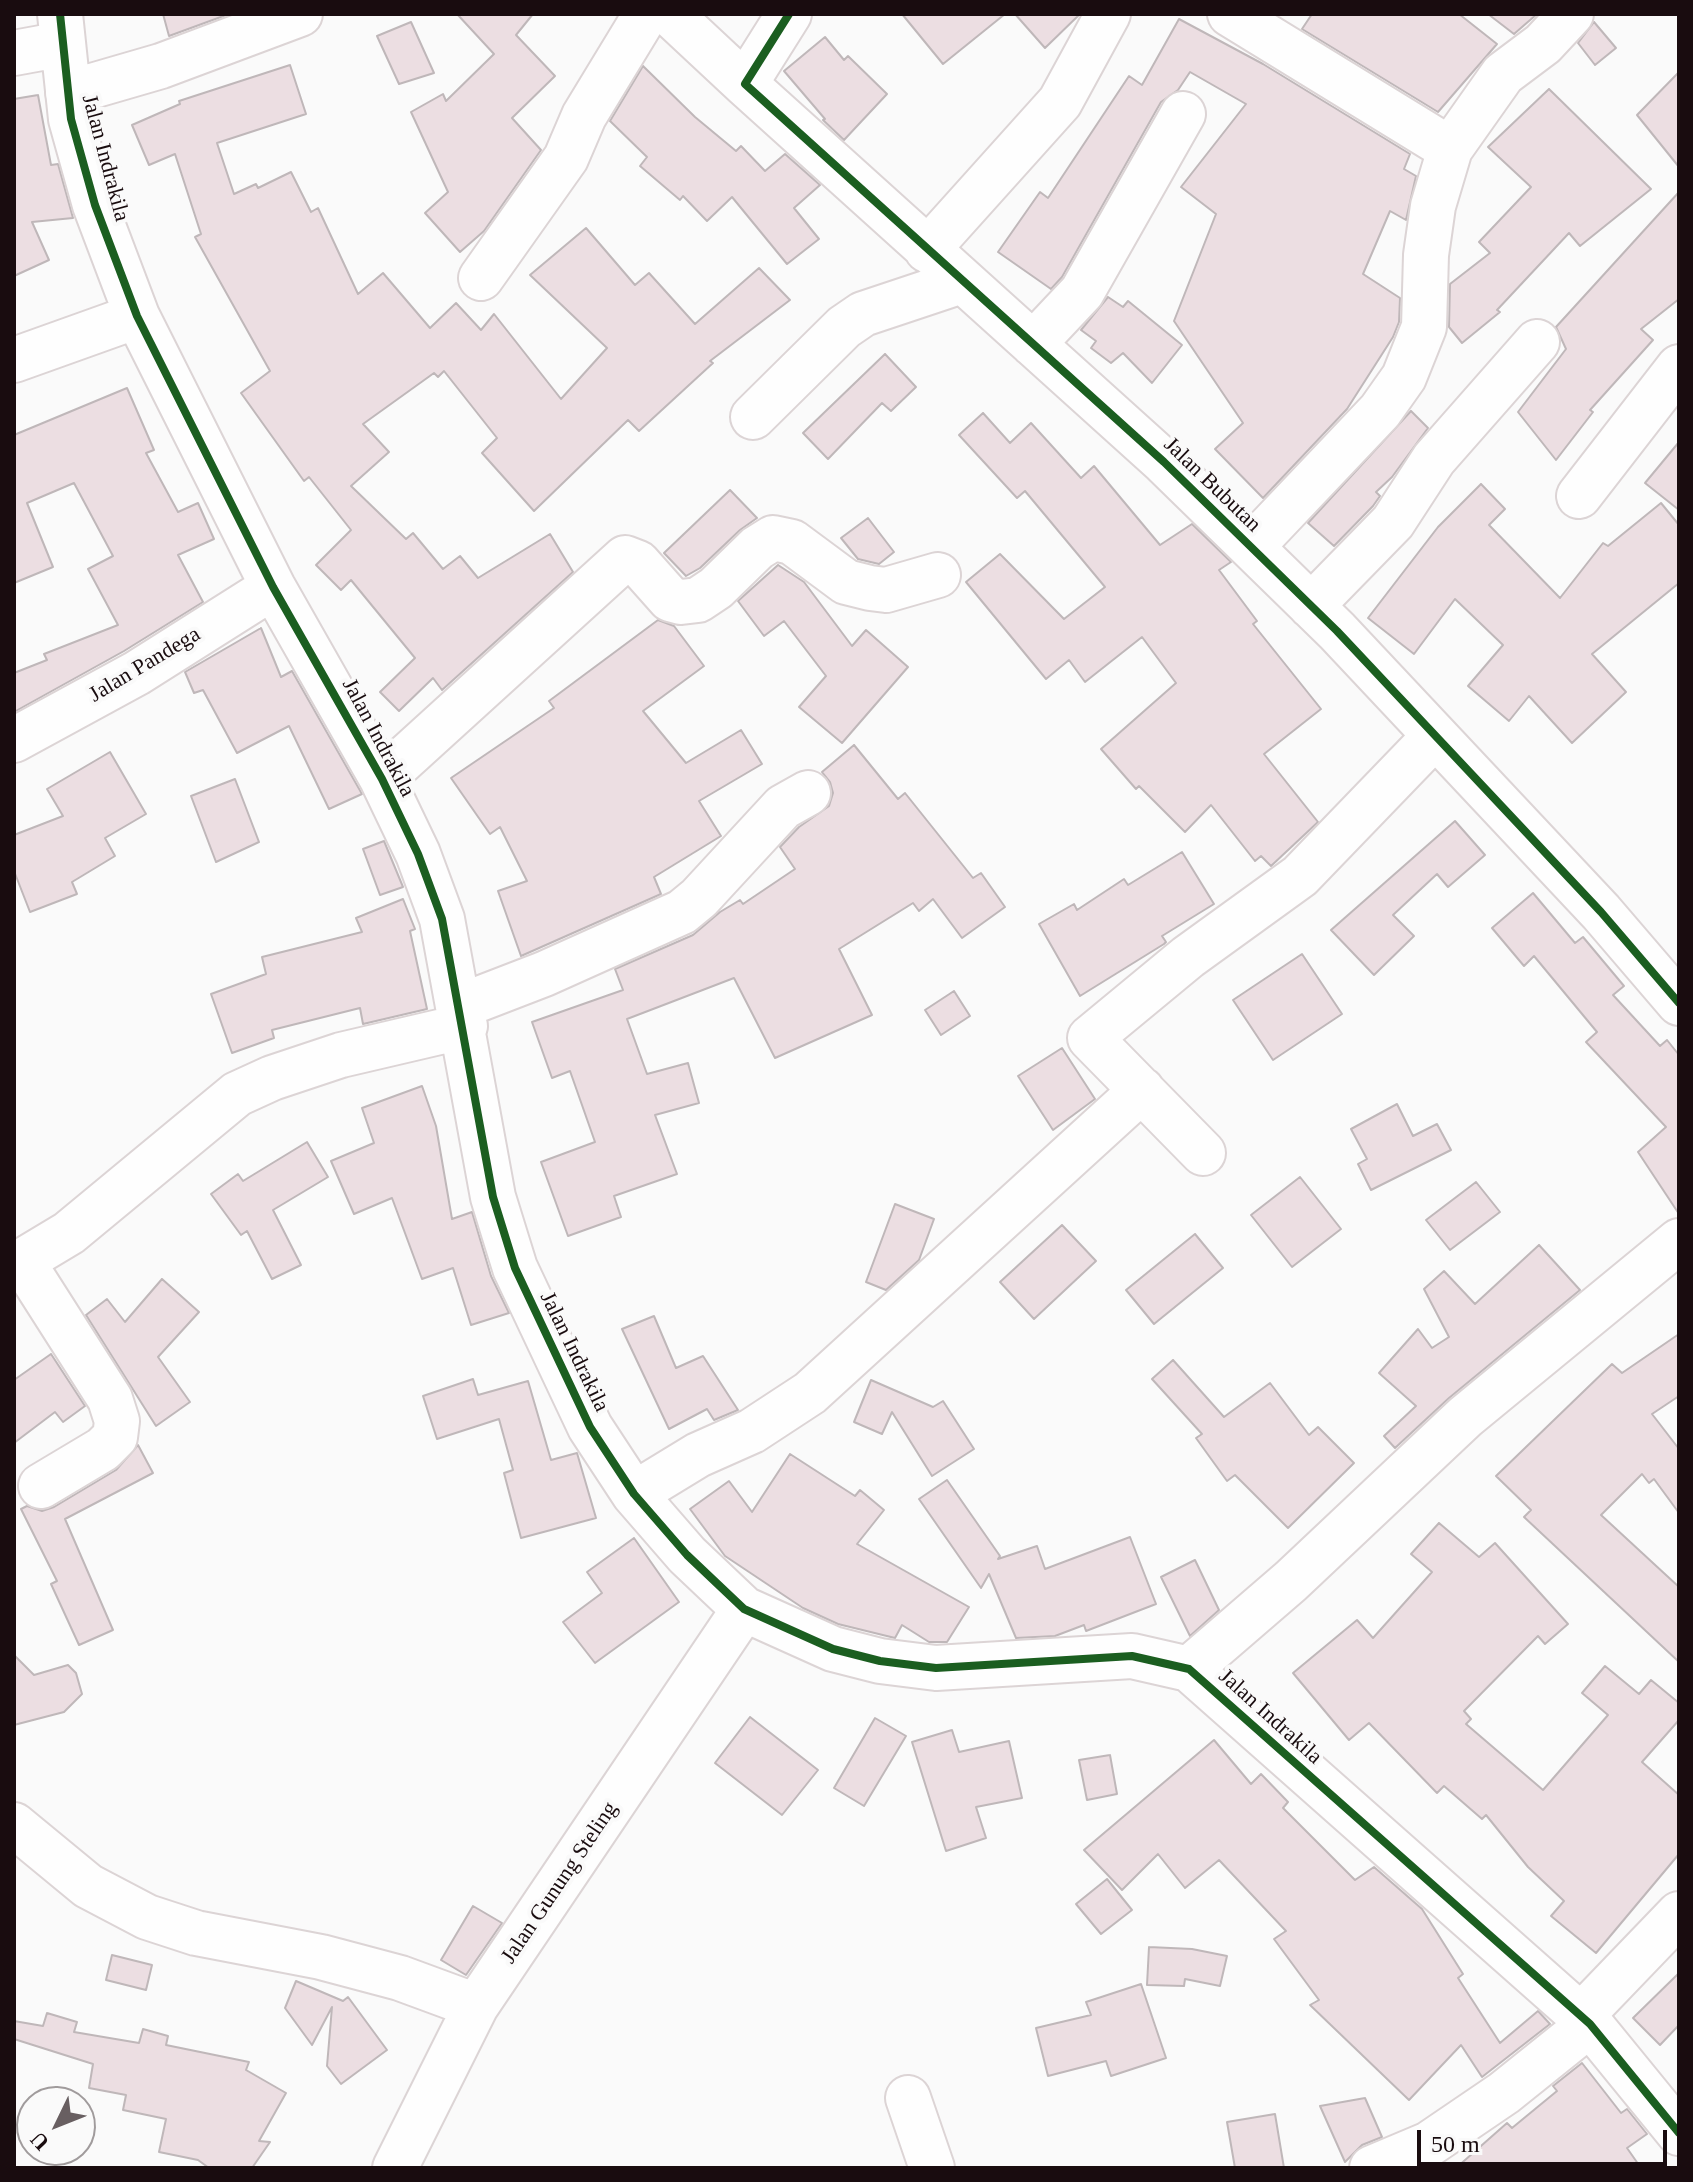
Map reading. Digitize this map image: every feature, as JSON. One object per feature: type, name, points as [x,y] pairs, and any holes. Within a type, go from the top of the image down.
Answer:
[{"type":"street","points":[[68,93],[161,66],[300,14]]},
{"type":"street","points":[[481,278],[566,158],[584,116],[646,14]]},
{"type":"street","name":"Jalan Bubutan","points":[[670,14],[1164,462],[1251,547],[1311,606],[1601,912],[1679,1003]]},
{"type":"street","points":[[745,84],[789,14]]},
{"type":"street","points":[[927,250],[1060,102],[1108,14]]},
{"type":"street","points":[[1230,14],[1450,149]]},
{"type":"street","points":[[1251,547],[1380,411],[1404,377],[1424,327],[1426,255],[1433,206],[1450,149],[1503,74],[1543,44],[1571,14]]},
{"type":"street","points":[[14,53],[61,29]]},
{"type":"street","name":"Jalan Indrakila","points":[[61,29],[71,119],[95,205],[137,316],[273,587],[382,779],[418,854],[442,919],[463,1016],[493,1197],[515,1268],[590,1427],[634,1494],[687,1555],[744,1609],[833,1649],[880,1661],[936,1668],[1132,1656],[1189,1669],[1585,2020],[1679,2133]]},
{"type":"street","points":[[1033,344],[1082,292],[1183,114]]},
{"type":"street","points":[[753,417],[844,327],[863,314],[962,281]]},
{"type":"street","points":[[14,360],[137,316]]},
{"type":"street","points":[[1311,606],[1393,522],[1434,459],[1537,342]]},
{"type":"street","points":[[1579,496],[1679,367]]},
{"type":"street","points":[[382,779],[625,558],[638,563],[670,599],[681,602],[698,600],[716,588],[757,548],[773,538],[792,542],[846,582],[870,588],[886,590],[938,575]]},
{"type":"street","name":"Jalan Pandega","points":[[14,740],[137,673],[273,587]]},
{"type":"street","points":[[1203,1153],[1090,1038],[1188,957],[1300,876],[1435,736]]},
{"type":"street","points":[[41,1486],[103,1449],[115,1437],[117,1421],[110,1399],[18,1264],[69,1233],[237,1094],[272,1078],[463,1016],[544,974],[682,912],[783,807],[808,793]]},
{"type":"street","points":[[634,1494],[698,1455],[752,1431],[810,1393],[1142,1090]]},
{"type":"street","points":[[1189,1669],[1291,1581],[1465,1417],[1679,1241]]},
{"type":"street","name":"Jalan Gunung Steling","points":[[395,2168],[476,2006],[744,1609]]},
{"type":"street","points":[[14,1825],[88,1886],[147,1917],[196,1933],[321,1957],[400,1978],[476,2006]]},
{"type":"street","points":[[1372,2168],[1429,2144],[1504,2093],[1585,2020],[1679,1914]]},
{"type":"street","points":[[908,2098],[932,2168]]},
{"type":"building","points":[[163,14],[229,14],[169,36]]},
{"type":"building","points":[[457,14],[533,14],[516,35],[555,76],[512,118],[541,150],[484,231],[460,252],[425,213],[448,192],[411,112],[443,94],[446,101],[494,54]]},
{"type":"building","points":[[902,14],[1005,14],[943,64]]},
{"type":"building","points":[[1015,14],[1080,14],[1045,48]]},
{"type":"building","points":[[1312,14],[1459,14],[1497,44],[1438,112],[1302,29]]},
{"type":"building","points":[[1488,14],[1537,14],[1514,34]]},
{"type":"building","points":[[1179,19],[1263,64],[1410,154],[1404,169],[1416,176],[1406,220],[1390,211],[1363,274],[1400,298],[1399,322],[1393,337],[1347,409],[1263,498],[1215,449],[1243,423],[1174,321],[1216,214],[1181,187],[1246,104],[1190,72],[1178,90],[1161,102],[1062,277],[1051,289],[998,252],[1040,192],[1048,198],[1129,76],[1142,85]]},
{"type":"building","points":[[411,22],[434,73],[399,84],[377,36]]},
{"type":"building","points":[[1594,22],[1616,48],[1595,65],[1578,43]]},
{"type":"building","points":[[825,37],[844,60],[848,56],[887,94],[844,140],[823,120],[784,71]]},
{"type":"building","points":[[290,65],[306,114],[217,143],[234,194],[256,184],[258,188],[291,172],[311,212],[318,208],[358,294],[383,273],[430,328],[456,303],[481,330],[494,314],[561,399],[607,348],[530,275],[586,228],[635,285],[649,273],[695,324],[759,268],[790,300],[710,361],[713,363],[639,431],[628,420],[534,511],[482,453],[497,438],[444,371],[438,377],[434,373],[363,424],[389,452],[351,486],[406,539],[413,533],[443,569],[460,556],[478,578],[550,534],[573,572],[442,690],[433,678],[399,711],[380,692],[415,658],[351,580],[341,590],[316,565],[351,530],[309,477],[304,481],[241,393],[270,371],[195,237],[201,234],[175,154],[149,165],[132,125],[180,104],[179,101]]},
{"type":"building","points":[[643,66],[695,117],[736,151],[741,146],[765,171],[785,154],[820,185],[794,208],[819,239],[787,264],[732,197],[707,221],[683,196],[680,200],[640,166],[647,157],[610,121]]},
{"type":"building","points":[[1679,72],[1679,167],[1637,115]]},
{"type":"building","points":[[1549,89],[1651,189],[1580,246],[1569,233],[1497,310],[1500,312],[1462,343],[1449,327],[1450,284],[1490,253],[1479,242],[1531,187],[1488,147]]},
{"type":"building","points":[[38,95],[51,165],[58,164],[73,218],[32,222],[49,260],[14,276],[14,99]]},
{"type":"building","points":[[1679,192],[1679,299],[1641,329],[1653,340],[1590,410],[1593,412],[1556,460],[1518,412],[1566,349],[1556,327]]},
{"type":"building","points":[[1108,297],[1123,307],[1128,301],[1182,345],[1152,383],[1123,353],[1111,363],[1091,348],[1096,341],[1081,330]]},
{"type":"building","points":[[885,354],[916,387],[891,411],[882,403],[828,459],[803,433]]},
{"type":"building","points":[[127,388],[154,450],[146,453],[178,512],[198,503],[214,539],[178,555],[203,602],[124,651],[14,712],[14,673],[47,660],[44,654],[118,625],[88,569],[113,556],[74,483],[27,503],[53,567],[14,583],[14,435]]},
{"type":"building","points":[[1411,411],[1428,428],[1392,477],[1376,492],[1380,496],[1373,506],[1334,546],[1308,523]]},
{"type":"building","points":[[983,413],[1010,443],[1031,423],[1081,478],[1094,466],[1160,545],[1192,524],[1231,562],[1219,570],[1257,621],[1253,624],[1321,709],[1264,754],[1318,822],[1271,866],[1261,856],[1255,861],[1211,805],[1185,832],[1139,786],[1136,789],[1101,749],[1176,683],[1142,637],[1085,682],[1069,660],[1046,679],[966,582],[1000,554],[1064,619],[1105,587],[1025,491],[1017,498],[959,435]]},
{"type":"building","points":[[1679,442],[1679,510],[1645,483]]},
{"type":"building","points":[[1481,484],[1505,509],[1489,525],[1560,598],[1603,543],[1608,546],[1661,503],[1679,525],[1679,583],[1592,654],[1626,692],[1572,743],[1529,696],[1509,721],[1468,686],[1503,645],[1455,599],[1414,654],[1368,618],[1438,527]]},
{"type":"building","points":[[730,490],[757,518],[700,568],[686,576],[664,553]]},
{"type":"building","points":[[868,518],[894,552],[879,564],[858,559],[841,538]]},
{"type":"building","points":[[778,565],[804,582],[852,646],[866,630],[908,667],[842,743],[799,707],[826,676],[784,621],[764,636],[738,601]]},
{"type":"building","points":[[658,620],[674,626],[704,666],[643,711],[686,763],[741,730],[762,764],[699,801],[721,836],[654,877],[661,894],[521,956],[498,891],[527,881],[500,827],[490,834],[451,778],[554,708],[549,701]]},
{"type":"building","points":[[261,628],[281,677],[292,671],[362,794],[329,809],[289,726],[237,753],[203,690],[194,693],[185,672]]},
{"type":"building","points":[[854,745],[898,799],[905,793],[973,878],[981,873],[1005,907],[962,938],[933,899],[919,911],[913,903],[839,949],[872,1015],[775,1058],[734,978],[627,1019],[647,1074],[688,1063],[699,1103],[655,1115],[677,1174],[614,1196],[621,1217],[568,1236],[541,1162],[595,1142],[570,1071],[552,1078],[532,1022],[623,990],[615,969],[693,935],[720,912],[740,900],[743,904],[795,869],[780,847],[799,827],[829,806],[833,793],[830,782],[822,772]]},
{"type":"building","points":[[110,752],[146,814],[105,838],[115,856],[72,882],[77,894],[30,912],[14,871],[14,835],[63,816],[47,789]]},
{"type":"building","points":[[235,779],[259,842],[216,862],[191,796]]},
{"type":"building","points":[[1455,821],[1485,855],[1448,887],[1437,874],[1393,915],[1414,936],[1374,975],[1331,930]]},
{"type":"building","points":[[384,841],[403,887],[380,895],[363,849]]},
{"type":"building","points":[[1182,852],[1214,904],[1162,936],[1166,942],[1164,944],[1080,996],[1039,924],[1074,904],[1077,910],[1124,879],[1128,885]]},
{"type":"building","points":[[1533,893],[1575,943],[1583,937],[1624,986],[1613,995],[1660,1046],[1667,1040],[1679,1055],[1679,1214],[1638,1152],[1666,1127],[1586,1042],[1597,1032],[1534,956],[1524,966],[1492,928]]},
{"type":"building","points":[[403,899],[415,929],[410,931],[427,1009],[363,1024],[360,1008],[272,1030],[274,1038],[232,1053],[211,994],[266,974],[262,957],[362,932],[356,918]]},
{"type":"building","points":[[1302,954],[1342,1014],[1273,1060],[1233,1000]]},
{"type":"building","points":[[954,991],[970,1016],[941,1035],[925,1010]]},
{"type":"building","points":[[1062,1048],[1095,1099],[1053,1130],[1018,1076]]},
{"type":"building","points":[[422,1086],[436,1126],[452,1219],[472,1212],[491,1276],[509,1313],[471,1325],[453,1268],[422,1279],[392,1198],[354,1214],[331,1161],[374,1143],[362,1108]]},
{"type":"building","points":[[1397,1104],[1413,1136],[1437,1124],[1451,1150],[1371,1190],[1358,1164],[1367,1159],[1351,1129]]},
{"type":"building","points":[[307,1142],[328,1177],[273,1210],[301,1265],[272,1279],[247,1231],[241,1235],[211,1194],[238,1174],[243,1181]]},
{"type":"building","points":[[1300,1177],[1341,1229],[1292,1267],[1251,1215]]},
{"type":"building","points":[[1476,1182],[1500,1212],[1450,1250],[1426,1220]]},
{"type":"building","points":[[895,1204],[934,1219],[919,1260],[886,1290],[866,1282]]},
{"type":"building","points":[[1062,1225],[1096,1261],[1034,1319],[1000,1282]]},
{"type":"building","points":[[1195,1234],[1223,1268],[1154,1324],[1126,1290]]},
{"type":"building","points":[[1539,1245],[1580,1290],[1449,1398],[1395,1448],[1384,1436],[1416,1406],[1379,1373],[1418,1329],[1432,1348],[1449,1337],[1424,1289],[1444,1271],[1475,1304]]},
{"type":"building","points":[[162,1279],[199,1312],[158,1357],[190,1402],[156,1426],[86,1315],[107,1299],[125,1322]]},
{"type":"building","points":[[654,1316],[676,1368],[703,1356],[738,1410],[714,1420],[707,1409],[669,1429],[622,1329]]},
{"type":"building","points":[[1679,1334],[1679,1396],[1652,1414],[1679,1449],[1679,1513],[1654,1479],[1649,1483],[1642,1474],[1601,1515],[1679,1587],[1679,1662],[1524,1517],[1531,1510],[1496,1476],[1612,1364],[1622,1373]]},
{"type":"building","points":[[51,1354],[85,1406],[63,1422],[55,1412],[14,1443],[14,1380]]},
{"type":"building","points":[[1173,1360],[1224,1417],[1270,1383],[1309,1435],[1318,1427],[1354,1463],[1288,1528],[1235,1475],[1227,1481],[1196,1438],[1202,1434],[1152,1379]]},
{"type":"building","points":[[473,1379],[478,1395],[528,1381],[551,1460],[577,1453],[596,1518],[521,1538],[504,1473],[513,1470],[499,1419],[437,1439],[423,1396]]},
{"type":"building","points":[[871,1380],[933,1407],[943,1401],[974,1449],[932,1476],[892,1412],[882,1434],[854,1422]]},
{"type":"building","points":[[138,1445],[153,1473],[65,1519],[113,1630],[79,1645],[51,1584],[57,1581],[21,1509],[27,1506],[42,1511],[54,1507],[116,1470]]},
{"type":"building","points":[[790,1454],[855,1496],[860,1490],[884,1510],[857,1544],[969,1607],[947,1642],[929,1642],[902,1625],[895,1638],[838,1624],[803,1608],[725,1556],[690,1509],[729,1481],[752,1512]]},
{"type":"building","points":[[947,1480],[1000,1556],[998,1559],[1037,1546],[1045,1569],[1130,1537],[1156,1604],[1086,1631],[1084,1625],[1055,1636],[1016,1638],[989,1574],[981,1588],[919,1499]]},
{"type":"building","points":[[1439,1523],[1479,1557],[1495,1543],[1568,1624],[1545,1644],[1538,1636],[1464,1711],[1471,1719],[1466,1724],[1543,1790],[1608,1715],[1582,1693],[1605,1666],[1639,1694],[1651,1680],[1679,1703],[1679,1720],[1642,1762],[1679,1795],[1679,1854],[1596,1953],[1551,1916],[1564,1901],[1528,1867],[1486,1815],[1482,1819],[1444,1786],[1437,1793],[1369,1723],[1349,1740],[1293,1673],[1357,1620],[1373,1638],[1432,1572],[1411,1554]]},
{"type":"building","points":[[634,1538],[679,1602],[595,1663],[563,1622],[602,1593],[587,1572]]},
{"type":"building","points":[[1195,1560],[1219,1610],[1190,1636],[1161,1577]]},
{"type":"building","points":[[14,1655],[34,1675],[68,1665],[76,1673],[82,1694],[64,1712],[14,1725]]},
{"type":"building","points":[[750,1717],[818,1770],[782,1815],[715,1763]]},
{"type":"building","points":[[875,1718],[906,1736],[864,1806],[834,1788]]},
{"type":"building","points":[[952,1730],[959,1752],[1009,1741],[1022,1798],[976,1807],[986,1838],[946,1851],[912,1742]]},
{"type":"building","points":[[1214,1740],[1251,1784],[1261,1774],[1288,1802],[1283,1808],[1355,1880],[1374,1867],[1422,1909],[1463,1974],[1458,1978],[1500,2043],[1538,2011],[1550,2024],[1482,2077],[1461,2045],[1409,2100],[1310,2005],[1319,2000],[1274,1939],[1286,1931],[1219,1860],[1185,1888],[1158,1854],[1122,1890],[1084,1850]]},
{"type":"building","points":[[1110,1755],[1117,1794],[1087,1800],[1079,1760]]},
{"type":"building","points":[[1107,1879],[1132,1910],[1101,1934],[1076,1904]]},
{"type":"building","points":[[473,1906],[502,1923],[466,1975],[441,1960]]},
{"type":"building","points":[[1149,1947],[1192,1949],[1227,1956],[1220,1986],[1185,1979],[1184,1986],[1147,1985]]},
{"type":"building","points":[[112,1955],[152,1965],[146,1990],[106,1980]]},
{"type":"building","points":[[1679,1973],[1679,2025],[1660,2045],[1633,2018]]},
{"type":"building","points":[[296,1981],[343,2001],[348,1997],[387,2050],[341,2084],[327,2066],[332,2007],[312,2045],[285,2008]]},
{"type":"building","points":[[1141,1984],[1166,2058],[1111,2076],[1106,2061],[1048,2076],[1036,2028],[1091,2015],[1086,2002]]},
{"type":"building","points":[[47,2013],[77,2022],[74,2032],[139,2043],[143,2029],[168,2036],[166,2045],[249,2062],[246,2070],[286,2093],[259,2141],[270,2142],[252,2168],[209,2168],[198,2160],[159,2152],[166,2119],[123,2110],[126,2095],[89,2086],[93,2064],[14,2039],[14,2021],[43,2026]]},
{"type":"building","points":[[1582,2063],[1621,2113],[1627,2109],[1647,2134],[1627,2148],[1641,2168],[1456,2168],[1507,2123],[1512,2128],[1557,2091],[1553,2086]]},
{"type":"building","points":[[1365,2098],[1382,2137],[1362,2145],[1345,2162],[1320,2106]]},
{"type":"building","points":[[1275,2114],[1284,2168],[1235,2168],[1227,2122]]},
{"type":"cycle path","points":[[60,14],[71,119],[95,205],[137,316],[273,587],[382,779],[418,854],[442,919],[493,1197],[515,1268],[590,1427],[634,1494],[687,1555],[744,1609],[833,1649],[880,1661],[936,1668],[1132,1656],[1189,1669],[1590,2024],[1679,2133]]},
{"type":"cycle path","points":[[789,14],[745,84],[1164,462],[1337,631],[1601,912],[1679,1003]]}]
